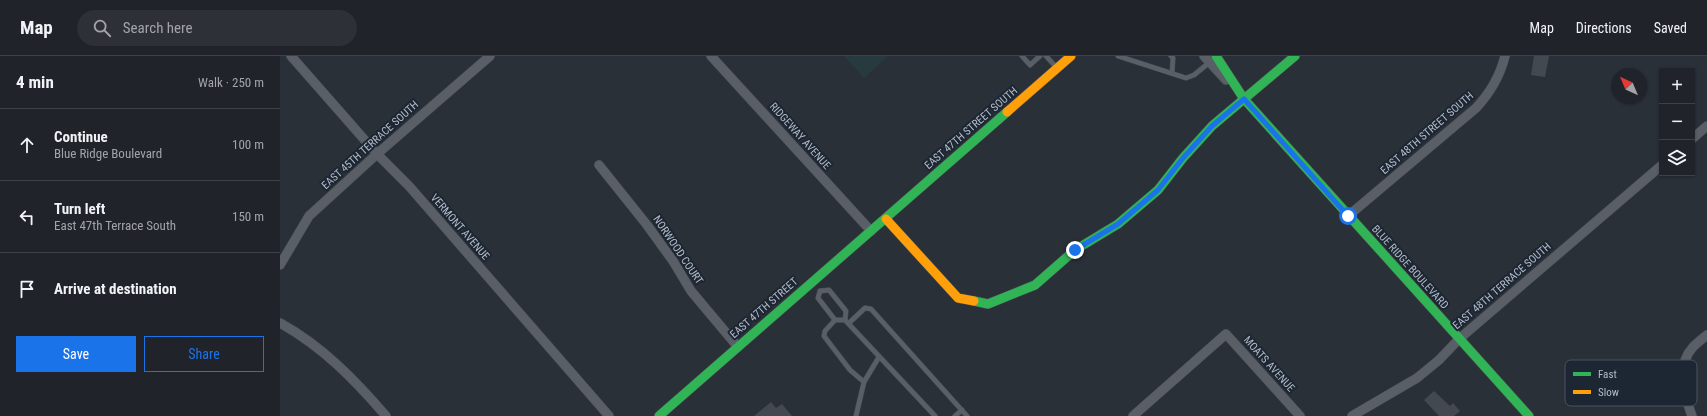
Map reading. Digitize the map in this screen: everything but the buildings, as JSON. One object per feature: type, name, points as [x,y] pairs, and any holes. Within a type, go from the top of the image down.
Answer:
[{"type":"street","name":"VERMONT AVENUE","points":[[291,56],[377,154],[409,186],[609,416]]},
{"type":"street","name":"EAST 45TH TERRACE SOUTH","points":[[280,265],[309,216],[377,154],[490,56]]},
{"type":"street","name":"RIDGEWAY AVENUE","points":[[711,56],[871,231]]},
{"type":"street","points":[[886,219],[958,298],[988,304],[1035,284],[1075,250],[1118,224],[1158,190],[1183,158],[1212,126],[1295,56]]},
{"type":"street","name":"EAST 48TH STREET SOUTH","points":[[1348,216],[1486,98],[1496,83],[1504,56]]},
{"type":"street","name":"EAST 47TH STREET SOUTH","points":[[886,219],[1058,68],[1066,58]]},
{"type":"street","name":"BLUE RIDGE BOULEVARD","points":[[1210,58],[1244,99],[1348,216],[1529,416]]},
{"type":"street","points":[[1695,136],[1707,126]]},
{"type":"street","name":"NORWOOD COURT","points":[[599,165],[652,231],[673,261],[691,291],[738,347]]},
{"type":"street","name":"EAST 48TH TERRACE SOUTH","points":[[1352,416],[1417,378],[1439,360],[1460,339],[1659,168]]},
{"type":"street","name":"EAST 47TH STREET","points":[[659,416],[886,219]]},
{"type":"street","points":[[280,323],[293,330],[331,358],[361,387],[386,416]]},
{"type":"street","name":"MOATS AVENUE","points":[[1133,416],[1226,334],[1300,416]]},
{"type":"street","points":[[1685,360],[1692,348],[1707,335]]},
{"type":"street","points":[[1689,406],[1692,416]]},
{"type":"lane","points":[[1022,56],[1030,65],[1040,56]]},
{"type":"lane","points":[[1046,56],[1058,68]]},
{"type":"lane","points":[[1118,56],[1186,78],[1194,75],[1210,58]]},
{"type":"lane","points":[[1171,56],[1173,58],[1172,74]]},
{"type":"lane","points":[[813,282],[820,292]]},
{"type":"lane","points":[[820,292],[829,290],[846,311],[847,322],[934,416]]},
{"type":"lane","points":[[820,292],[818,298],[835,320],[847,322],[865,308],[871,309],[967,416]]},
{"type":"lane","points":[[835,320],[825,331],[824,336],[850,370],[864,382]]},
{"type":"lane","points":[[856,416],[864,382],[879,357]]},
{"type":"lane","points":[[955,416],[962,410]]},
{"type":"green space","points":[[844,56],[888,56],[864,78]]},
{"type":"traffic: fast","points":[[1216,56],[1244,99],[1529,416]]},
{"type":"traffic: fast","points":[[974,301],[988,304],[1035,285],[1075,250],[1118,224],[1158,190],[1183,158],[1212,126],[1295,56]]},
{"type":"traffic: fast","points":[[659,416],[1007,112]]},
{"type":"traffic: slow","points":[[1007,112],[1071,56]]},
{"type":"traffic: slow","points":[[886,219],[958,298],[974,301]]},
{"type":"route","points":[[1075,250],[1118,224],[1158,190],[1183,158],[1212,126],[1244,99],[1348,216]]}]
